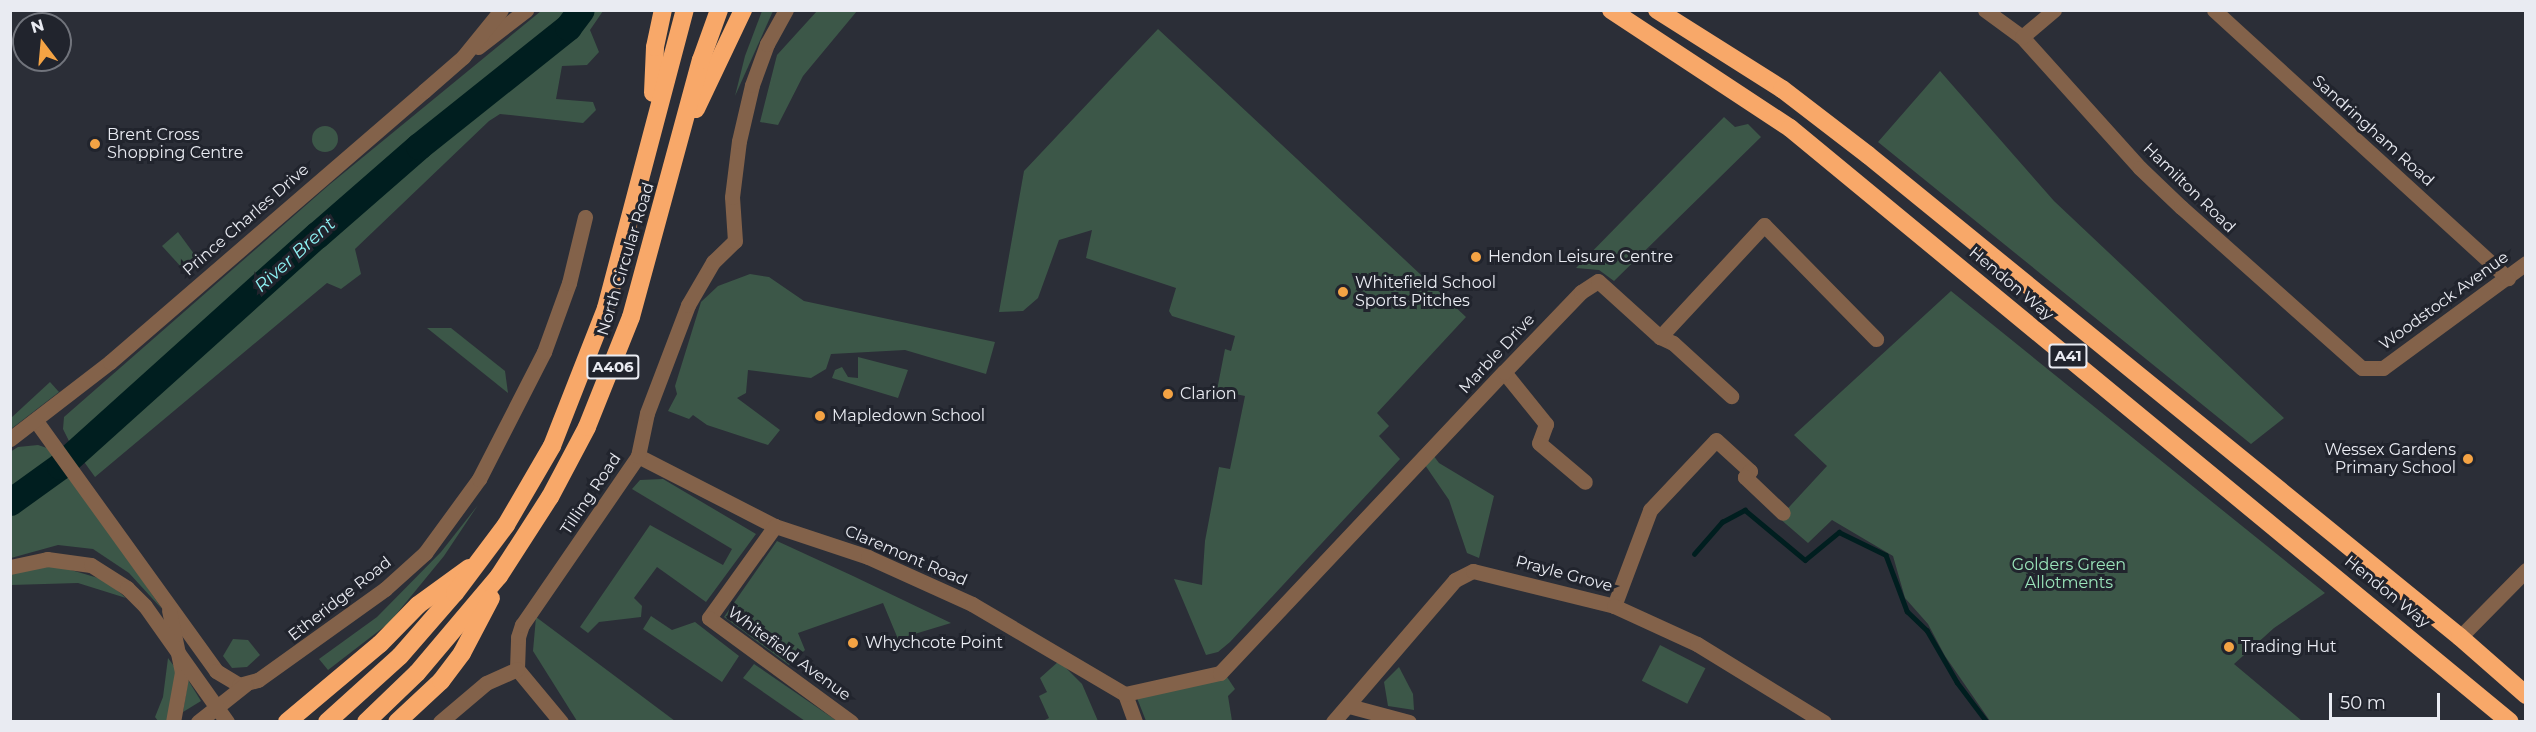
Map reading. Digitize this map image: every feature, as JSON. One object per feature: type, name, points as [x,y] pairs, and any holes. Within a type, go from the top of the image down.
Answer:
[{"type":"highway","name":"A406","points":[[652,128],[655,47],[663,10]]},
{"type":"highway","name":"North Circular Road","points":[[327,722],[369,685],[428,626],[481,561],[531,486],[581,379],[606,308],[685,10]]},
{"type":"highway","name":"North Circular Road","points":[[366,722],[445,642],[500,576],[550,497],[604,389],[631,317],[682,138],[701,60],[719,10]]},
{"type":"highway","name":"A406","points":[[682,138],[743,10]]},
{"type":"highway","name":"Hendon Way","points":[[1611,10],[1762,107],[1806,141],[2510,722]]},
{"type":"highway","name":"Hendon Way","points":[[1657,10],[1707,39],[1782,89],[1868,155],[2460,637],[2526,695]]},
{"type":"highway","name":"A41","points":[[1671,10],[1707,39]]},
{"type":"highway","name":"A406","points":[[286,722],[380,644],[425,599],[481,561]]},
{"type":"highway","name":"A406","points":[[397,722],[441,681],[462,653],[500,576]]},
{"type":"street","name":"Tilling Road","points":[[517,669],[518,637],[522,625],[638,456],[647,413],[688,304],[713,262],[735,242],[732,197],[739,141],[752,85],[766,44],[786,10]]},
{"type":"street","name":"Hamilton Road","points":[[1985,10],[2022,37],[2140,168],[2188,214],[2355,363],[2369,370],[2383,368]]},
{"type":"street","points":[[2022,37],[2054,10]]},
{"type":"street","name":"Sandringham Road","points":[[2214,10],[2508,278]]},
{"type":"street","points":[[463,57],[524,11]]},
{"type":"street","name":"Prince Charles Drive","points":[[10,439],[36,421],[151,328],[463,57],[498,12]]},
{"type":"street","name":"Etheridge Road","points":[[198,722],[246,684],[272,674],[385,589],[425,553],[473,489],[544,352],[568,283],[585,217]]},
{"type":"street","points":[[1731,396],[1674,343],[1660,337],[1764,225],[1876,339]]},
{"type":"street","name":"Woodstock Avenue","points":[[2383,368],[2526,263]]},
{"type":"street","name":"Marble Drive","points":[[1125,694],[1220,673],[1581,292],[1598,281],[1660,337]]},
{"type":"street","points":[[1504,372],[1546,424],[1539,443],[1585,482]]},
{"type":"street","points":[[36,421],[216,671],[231,683],[246,684]]},
{"type":"street","points":[[1614,606],[1650,510],[1716,440],[1750,471],[1745,477],[1783,513]]},
{"type":"street","name":"Claremont Road","points":[[638,456],[775,526],[868,557],[972,604],[1125,694]]},
{"type":"street","name":"Whitefield Avenue","points":[[775,526],[709,618],[851,722]]},
{"type":"street","points":[[10,567],[47,559],[91,565],[115,579],[141,601],[226,722]]},
{"type":"street","points":[[2460,637],[2526,570]]},
{"type":"street","name":"Prayle Grove","points":[[1333,722],[1466,572],[1481,571],[1614,606],[1696,644],[1824,722]]},
{"type":"street","points":[[168,604],[182,672],[173,722]]},
{"type":"street","points":[[440,722],[486,683],[517,669],[561,722]]},
{"type":"street","points":[[1125,694],[1135,722]]},
{"type":"street","points":[[1348,706],[1409,722]]},
{"type":"green space","points":[[587,10],[603,11],[590,30],[599,52],[587,65],[562,66],[556,99],[593,102],[596,110],[583,123],[500,114],[489,121],[355,249],[361,274],[341,289],[327,283],[95,477],[82,459],[111,429],[424,151],[570,32]]},
{"type":"green space","points":[[541,11],[575,11],[565,23],[387,165],[143,385],[70,443],[63,429],[64,417],[329,185]]},
{"type":"green space","points":[[762,11],[773,11],[735,96],[745,56]]},
{"type":"green space","points":[[817,11],[857,11],[803,76],[778,125],[760,122],[777,55]]},
{"type":"green space","points":[[1158,29],[1466,317],[1377,413],[1389,426],[1379,436],[1400,459],[1230,642],[1218,652],[1206,655],[1174,579],[1202,585],[1205,541],[1219,467],[1230,469],[1245,396],[1217,390],[1225,349],[1231,351],[1235,336],[1172,316],[1169,311],[1176,288],[1086,258],[1092,230],[1059,240],[1038,298],[1023,311],[999,312],[1024,171]]},
{"type":"green space","points":[[1940,71],[2054,201],[2284,418],[2251,444],[1878,142]]},
{"type":"green space","points":[[1724,117],[1735,127],[1748,124],[1761,137],[1614,281],[1599,270],[1576,268]]},
{"type":"green space","points":[[325,126],[334,130],[338,139],[334,148],[325,152],[316,148],[312,139],[316,130]]},
{"type":"green space","points":[[178,232],[200,262],[196,270],[183,269],[162,246]]},
{"type":"green space","points":[[750,274],[769,277],[804,301],[995,342],[986,374],[905,350],[831,354],[826,369],[811,378],[748,370],[746,393],[737,398],[780,430],[768,445],[707,425],[693,415],[689,419],[668,411],[677,394],[675,386],[701,302],[718,286]]},
{"type":"green space","name":"Golders Green Allotments","points":[[1951,291],[2325,593],[2274,628],[2234,664],[2302,721],[1990,721],[1945,656],[1928,624],[1905,598],[1893,556],[1832,520],[1808,543],[1779,518],[1827,466],[1794,435]]},
{"type":"green space","points":[[427,328],[451,328],[505,371],[508,393]]},
{"type":"green space","points":[[858,357],[908,370],[898,398],[832,378],[835,370],[842,367],[848,377],[858,378]]},
{"type":"green space","points":[[50,382],[59,392],[11,429],[11,418]]},
{"type":"green space","points":[[38,445],[50,449],[58,459],[11,491],[10,452],[18,447]]},
{"type":"green space","points":[[1433,455],[1439,463],[1494,496],[1479,558],[1467,553],[1449,500],[1425,465]]},
{"type":"green space","points":[[69,473],[162,609],[129,573],[93,549],[58,545],[11,558],[10,515]]},
{"type":"green space","points":[[663,479],[756,534],[706,602],[657,567],[634,598],[642,606],[641,617],[599,622],[588,633],[580,627],[650,525],[723,565],[732,549],[632,489],[640,480]]},
{"type":"green space","points":[[478,505],[444,556],[389,623],[328,670],[319,659],[377,617],[441,552]]},
{"type":"green space","points":[[777,541],[951,623],[898,639],[883,603],[798,633],[805,650],[789,665],[724,617]]},
{"type":"green space","points":[[54,565],[105,580],[126,598],[78,583],[11,585],[11,572]]},
{"type":"green space","points":[[651,616],[672,630],[695,622],[739,656],[722,682],[643,629]]},
{"type":"green space","points":[[536,617],[675,721],[577,721],[533,651]]},
{"type":"green space","points":[[233,639],[248,640],[260,655],[247,667],[232,668],[223,656]]},
{"type":"green space","points":[[1660,645],[1705,668],[1687,704],[1642,681]]},
{"type":"green space","points":[[168,658],[179,673],[169,721],[158,721],[155,717],[163,697]]},
{"type":"green space","points":[[1059,661],[1082,684],[1098,721],[1043,721],[1049,718],[1039,696],[1047,692],[1040,678]]},
{"type":"green space","points":[[754,664],[837,721],[805,721],[743,678]]},
{"type":"green space","points":[[1399,667],[1413,694],[1414,710],[1388,706],[1384,682]]},
{"type":"green space","points":[[1227,677],[1235,689],[1228,696],[1232,721],[1146,721],[1137,698]]},
{"type":"green space","points":[[188,680],[201,701],[183,712]]},
{"type":"waterway","name":"River Brent","points":[[10,502],[60,466],[317,235],[419,146],[568,27],[581,10]]},
{"type":"waterway","points":[[1694,554],[1722,522],[1745,510],[1805,560],[1839,532],[1886,555],[1907,611],[1927,630],[1957,682],[1987,722]]},
{"type":"place","name":"Brent Cross Shopping Centre","points":[[95,144]]},
{"type":"place","name":"Hendon Leisure Centre","points":[[1476,257]]},
{"type":"place","name":"Whitefield School Sports Pitches","points":[[1343,292]]},
{"type":"place","name":"Clarion","points":[[1168,394]]},
{"type":"place","name":"Mapledown School","points":[[820,416]]},
{"type":"place","name":"Wessex Gardens Primary School","points":[[2468,459]]},
{"type":"place","name":"Whychcote Point","points":[[853,643]]},
{"type":"place","name":"Trading Hut","points":[[2229,647]]}]
